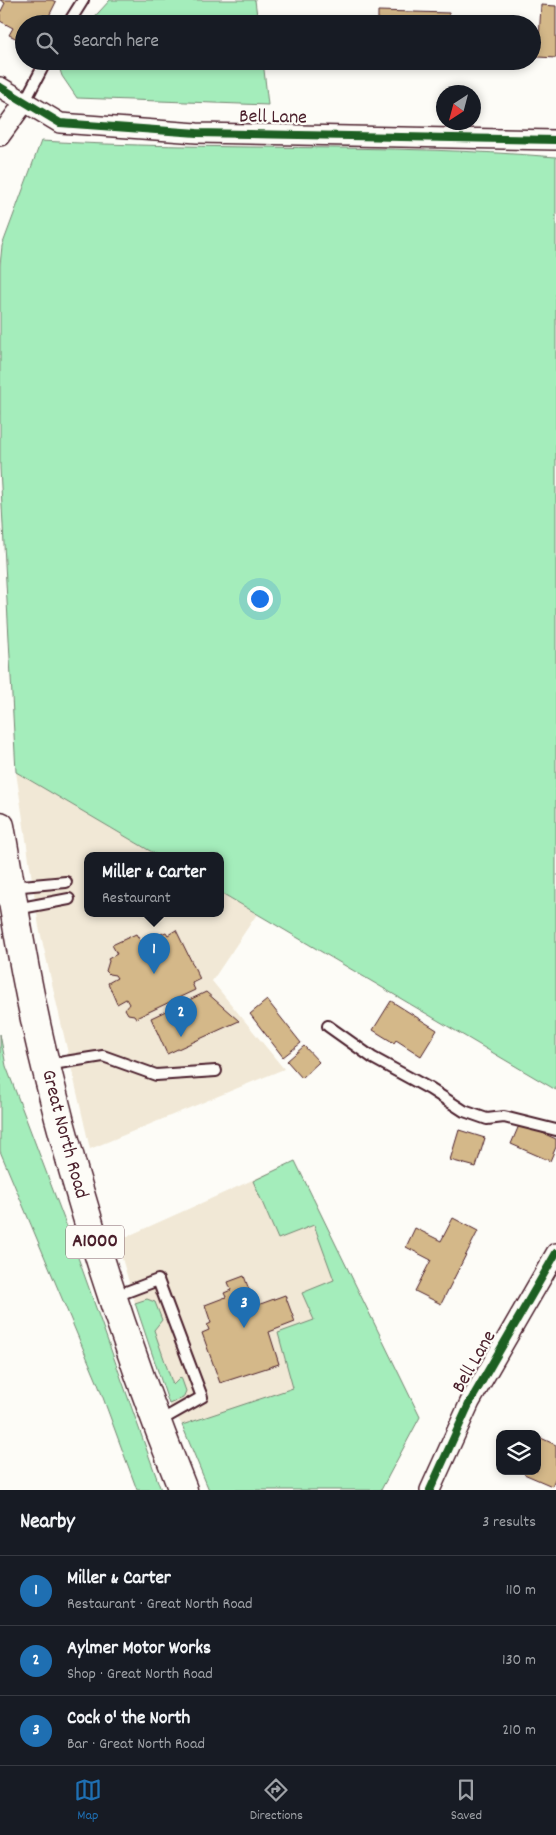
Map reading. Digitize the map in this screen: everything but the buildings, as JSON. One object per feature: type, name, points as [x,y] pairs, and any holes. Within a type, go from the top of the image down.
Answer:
[{"type":"main road","name":"Great North Road","points":[[0,826],[12,898],[45,1065],[83,1206],[112,1297],[156,1423],[183,1490]]},
{"type":"street","name":"Bell Lane","points":[[0,87],[60,124],[197,132],[556,140]]},
{"type":"street","points":[[0,136],[24,102]]},
{"type":"street","name":"Bell Lane","points":[[430,1490],[470,1402],[556,1253]]},
{"type":"lane","points":[[74,15],[84,0]]},
{"type":"lane","points":[[24,102],[41,70]]},
{"type":"lane","points":[[12,898],[66,882]]},
{"type":"lane","points":[[12,898],[69,899]]},
{"type":"lane","points":[[328,1026],[373,1058],[464,1110],[487,1119],[504,1117],[556,1130]]},
{"type":"lane","points":[[45,1065],[103,1056],[156,1075],[216,1071]]},
{"type":"lane","points":[[112,1297],[158,1280],[202,1397],[156,1423]]},
{"type":"shaded area","points":[[16,772],[152,852],[84,852],[84,917],[224,917],[224,894],[257,914],[212,981],[284,1069],[90,1149],[39,927]]},
{"type":"shaded area","points":[[295,1161],[420,1417],[381,1490],[209,1490],[182,1425],[169,1404],[135,1303],[117,1241]]},
{"type":"green space","points":[[110,0],[255,0],[257,15],[96,15]]},
{"type":"green space","points":[[60,70],[264,70],[268,105],[77,98]]},
{"type":"green space","points":[[41,141],[170,146],[363,148],[556,157],[556,1090],[224,894],[224,852],[152,852],[16,772],[0,468],[0,265],[2,246]]},
{"type":"green space","points":[[0,1034],[6,1066],[70,1235],[161,1490],[137,1490],[98,1384],[0,1151]]},
{"type":"green space","points":[[295,1161],[420,1417],[381,1490],[209,1490],[182,1425],[293,1388],[278,1333],[314,1320],[302,1293],[334,1280],[314,1225],[278,1239],[253,1181]]},
{"type":"green space","points":[[147,1299],[155,1302],[162,1320],[154,1330],[173,1385],[181,1377],[186,1391],[183,1398],[169,1404],[135,1303]]},
{"type":"cycle path","points":[[0,87],[60,123],[197,133],[556,140]]},
{"type":"cycle path","points":[[430,1490],[470,1402],[556,1253]]},
{"type":"place","name":"Miller & Carter","points":[[154,974]]},
{"type":"place","name":"Aylmer Motor Works","points":[[181,1037]]},
{"type":"place","name":"Cock o' the North","points":[[244,1328]]}]
